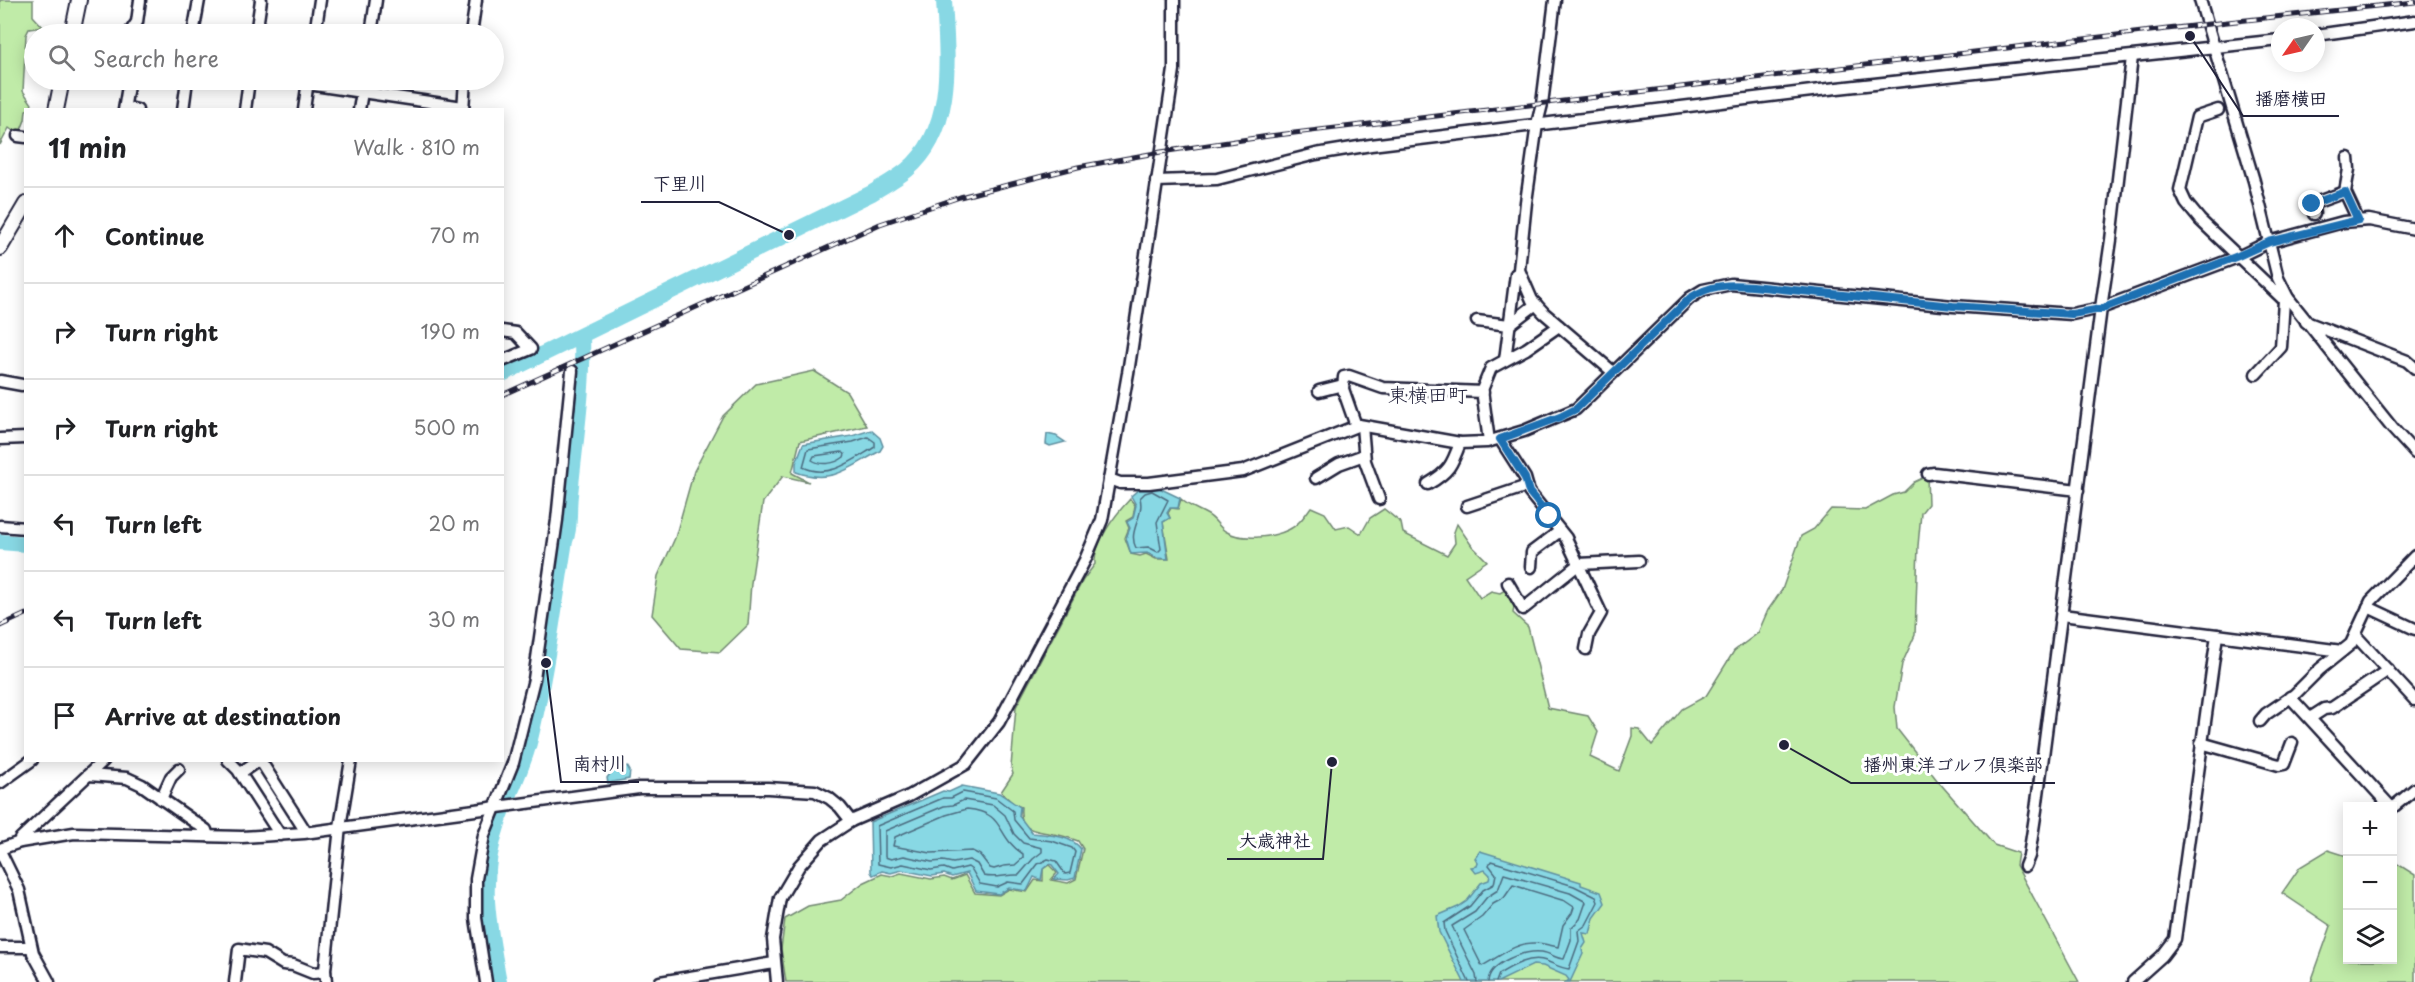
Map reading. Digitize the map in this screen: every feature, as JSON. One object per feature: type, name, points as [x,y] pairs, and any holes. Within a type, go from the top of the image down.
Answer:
[{"type":"main road","points":[[71,0],[72,24]]},
{"type":"main road","points":[[74,24],[79,0]]},
{"type":"main road","points":[[56,108],[60,90]]},
{"type":"main road","points":[[0,248],[20,227],[24,212]]},
{"type":"street","points":[[136,24],[140,0]]},
{"type":"street","points":[[195,24],[199,0]]},
{"type":"street","points":[[257,24],[261,0]]},
{"type":"street","points":[[316,24],[320,0]]},
{"type":"street","points":[[372,24],[376,0]]},
{"type":"street","points":[[472,24],[476,0]]},
{"type":"street","points":[[777,982],[773,939],[780,898],[807,856],[822,840],[851,821],[909,796],[966,764],[999,722],[1085,561],[1102,520],[1128,373],[1174,70],[1174,0]]},
{"type":"street","points":[[1555,0],[1521,241],[1519,273],[1536,304],[1614,372]]},
{"type":"street","points":[[2200,0],[2254,181],[2285,299],[2281,347],[2256,374]]},
{"type":"street","points":[[2325,34],[2415,21]]},
{"type":"street","points":[[1156,181],[1217,179],[1316,154],[1537,124],[2271,40]]},
{"type":"street","points":[[2025,866],[2029,856],[2036,810],[2062,615],[2111,240],[2132,57]]},
{"type":"street","points":[[125,108],[128,90]]},
{"type":"street","points":[[183,108],[186,90]]},
{"type":"street","points":[[245,108],[248,90]]},
{"type":"street","points":[[304,108],[307,90]]},
{"type":"street","points":[[351,90],[410,105],[463,108],[464,90]]},
{"type":"street","points":[[359,108],[362,92]]},
{"type":"street","points":[[2218,110],[2197,117],[2181,190],[2186,203],[2200,220],[2285,299],[2415,453]]},
{"type":"street","points":[[2349,158],[2345,192],[2358,220]]},
{"type":"street","points":[[2314,214],[2312,204],[2345,192]]},
{"type":"street","points":[[1109,479],[1120,483],[1149,483],[1243,471],[1359,426],[1460,443],[1500,439],[1576,409],[1690,298],[1703,290],[1716,286],[1752,286],[2050,314],[2072,314],[2101,309],[2269,242],[2358,220],[2386,222],[2415,230]]},
{"type":"street","points":[[1505,360],[1516,274],[1519,273]]},
{"type":"street","points":[[1477,321],[1509,325],[1536,304]]},
{"type":"street","points":[[2306,322],[2407,361],[2415,368]]},
{"type":"street","points":[[1489,441],[1483,392],[1486,377],[1491,369],[1526,349],[1559,326]]},
{"type":"street","points":[[504,332],[516,333],[531,349],[504,360]]},
{"type":"street","points":[[486,982],[476,918],[476,879],[484,835],[515,756],[534,679],[557,520],[572,371]]},
{"type":"street","points":[[1379,499],[1369,474],[1359,426],[1343,385],[1344,377],[1349,376],[1383,388],[1483,392]]},
{"type":"street","points":[[0,381],[22,386]]},
{"type":"street","points":[[1319,391],[1343,385]]},
{"type":"street","points":[[0,439],[24,438]]},
{"type":"street","points":[[1500,439],[1525,478],[1533,497],[1560,531],[1579,564],[1601,613],[1589,634],[1586,649]]},
{"type":"street","points":[[1428,484],[1443,476],[1450,469],[1460,443]]},
{"type":"street","points":[[1316,478],[1339,464],[1364,454]]},
{"type":"street","points":[[1928,474],[2078,490]]},
{"type":"street","points":[[1467,506],[1527,486]]},
{"type":"street","points":[[0,526],[24,528]]},
{"type":"street","points":[[1531,567],[1532,552],[1560,531]]},
{"type":"street","points":[[2260,721],[2351,644],[2372,601],[2415,556]]},
{"type":"street","points":[[1508,583],[1523,609],[1579,564],[1639,561]]},
{"type":"street","points":[[2368,608],[2415,629]]},
{"type":"street","points":[[2062,615],[2342,651]]},
{"type":"street","points":[[2133,982],[2162,956],[2175,939],[2201,743],[2212,634]]},
{"type":"street","points":[[2356,636],[2415,700]]},
{"type":"street","points":[[2310,718],[2324,709],[2332,708],[2388,670]]},
{"type":"street","points":[[2290,697],[2386,802]]},
{"type":"street","points":[[2201,743],[2278,765],[2283,764],[2292,743]]},
{"type":"street","points":[[0,783],[29,762]]},
{"type":"street","points":[[20,842],[20,839],[102,762]]},
{"type":"street","points":[[230,762],[240,772],[280,835]]},
{"type":"street","points":[[240,772],[256,762]]},
{"type":"street","points":[[260,762],[306,832]]},
{"type":"street","points":[[235,982],[239,949],[265,953],[283,964],[293,965],[325,977],[340,827],[351,762]]},
{"type":"street","points":[[161,799],[171,777],[179,770]]},
{"type":"street","points":[[89,775],[127,778],[206,830],[208,836]]},
{"type":"street","points":[[49,982],[31,947],[19,890],[0,850],[20,842],[74,833],[242,837],[280,835],[639,788],[768,788],[815,791],[840,807],[851,821]]},
{"type":"street","points":[[2397,802],[2415,789]]},
{"type":"street","points":[[0,947],[31,947]]},
{"type":"street","points":[[660,982],[774,963]]},
{"type":"green space","points":[[0,0],[33,0],[33,16],[40,24],[24,24],[23,91],[32,104],[30,108],[24,108],[24,122],[19,135],[9,128],[0,145]]},
{"type":"green space","points":[[814,371],[847,392],[867,426],[800,441],[792,473],[809,482],[783,476],[763,502],[751,583],[748,625],[720,652],[681,649],[652,615],[658,576],[675,538],[694,471],[723,416],[756,384]]},
{"type":"green space","points":[[1927,476],[1928,504],[1921,513],[1918,546],[1915,635],[1902,664],[1895,707],[1897,729],[1937,780],[1994,845],[2018,853],[2016,865],[2079,982],[786,982],[781,949],[785,919],[808,906],[841,900],[863,883],[882,874],[892,876],[901,873],[931,879],[944,877],[952,880],[965,875],[975,893],[999,895],[1009,889],[1027,892],[1035,880],[1043,881],[1043,869],[1049,865],[1057,873],[1051,880],[1068,883],[1076,879],[1083,849],[1078,841],[1029,828],[1022,821],[1021,807],[1001,792],[1013,774],[1011,767],[1016,707],[1083,580],[1095,564],[1095,556],[1102,538],[1130,499],[1135,505],[1133,517],[1126,521],[1129,528],[1125,538],[1131,554],[1140,556],[1146,554],[1156,559],[1169,559],[1163,522],[1170,518],[1168,513],[1171,508],[1178,509],[1181,499],[1210,517],[1225,531],[1247,537],[1273,535],[1288,530],[1298,523],[1311,507],[1325,513],[1336,529],[1349,526],[1361,534],[1370,518],[1384,509],[1401,523],[1403,533],[1447,555],[1455,543],[1454,532],[1457,524],[1472,546],[1487,561],[1465,576],[1480,598],[1491,591],[1500,593],[1507,589],[1515,602],[1513,613],[1528,627],[1548,708],[1588,716],[1598,732],[1590,757],[1619,771],[1632,736],[1632,728],[1639,729],[1652,745],[1682,709],[1706,696],[1734,651],[1758,633],[1768,610],[1782,590],[1801,536],[1814,529],[1831,509],[1865,510],[1893,495],[1904,492],[1914,482]]},
{"type":"green space","points":[[2328,850],[2343,855],[2343,964],[2397,964],[2397,864],[2415,875],[2415,982],[2311,982],[2331,926],[2282,893],[2300,867]]},
{"type":"water","points":[[871,430],[880,438],[883,446],[880,451],[859,463],[831,475],[809,475],[796,472],[796,463],[803,444],[852,436]]},
{"type":"water","points":[[1047,434],[1056,436],[1065,442],[1050,446],[1046,444]]},
{"type":"water","points":[[1144,485],[1153,485],[1180,498],[1178,508],[1170,508],[1167,513],[1170,518],[1163,522],[1168,559],[1157,558],[1147,553],[1131,554],[1126,538],[1130,528],[1127,522],[1133,518],[1136,505],[1131,496]]},
{"type":"water","points":[[627,766],[630,771],[629,779],[608,783],[607,778],[614,768]]},
{"type":"water","points":[[962,786],[999,793],[1020,807],[1019,816],[1032,833],[1059,837],[1077,844],[1081,849],[1075,878],[1054,879],[1059,874],[1049,864],[1043,869],[1041,880],[1034,877],[1027,891],[1009,888],[999,894],[976,891],[967,873],[952,877],[944,874],[932,876],[902,870],[891,873],[882,871],[873,875],[871,872],[870,822],[943,791],[949,792]]},
{"type":"water","points":[[1480,851],[1581,882],[1581,885],[1601,892],[1605,903],[1594,918],[1590,934],[1583,933],[1586,943],[1570,982],[1566,982],[1569,980],[1566,976],[1543,966],[1533,965],[1498,982],[1464,982],[1439,932],[1437,916],[1467,901],[1481,883],[1489,880],[1490,875],[1485,870],[1476,873],[1471,867],[1477,866],[1475,858]]},
{"type":"waterway","points":[[504,373],[872,193],[907,170],[923,153],[934,134],[941,113],[947,68],[944,0]]},
{"type":"waterway","points":[[499,982],[487,901],[489,862],[499,820],[527,750],[545,665],[569,524],[569,501],[580,396],[582,336]]},
{"type":"waterway","points":[[0,542],[24,544]]},
{"type":"railway","points":[[504,394],[880,224],[960,197],[1078,167],[1269,136],[2209,24],[2415,2]]},
{"type":"railway","points":[[0,626],[24,615]]},
{"type":"place","name":"播磨横田","points":[[2190,36]]},
{"type":"place","name":"下里川","points":[[789,235]]},
{"type":"place","name":"南村川","points":[[546,663]]},
{"type":"place","name":"播州東洋ゴルフ倶楽部","points":[[1784,745]]},
{"type":"place","name":"大歳神社","points":[[1332,762]]},
{"type":"district","name":"東横田町","points":[[1428,395]]},
{"type":"route","points":[[1549,516],[1529,492],[1525,478],[1500,439],[1576,409],[1690,298],[1703,290],[1731,284],[1953,306],[2072,314],[2101,309],[2269,242],[2358,220],[2345,192],[2312,204]]}]
